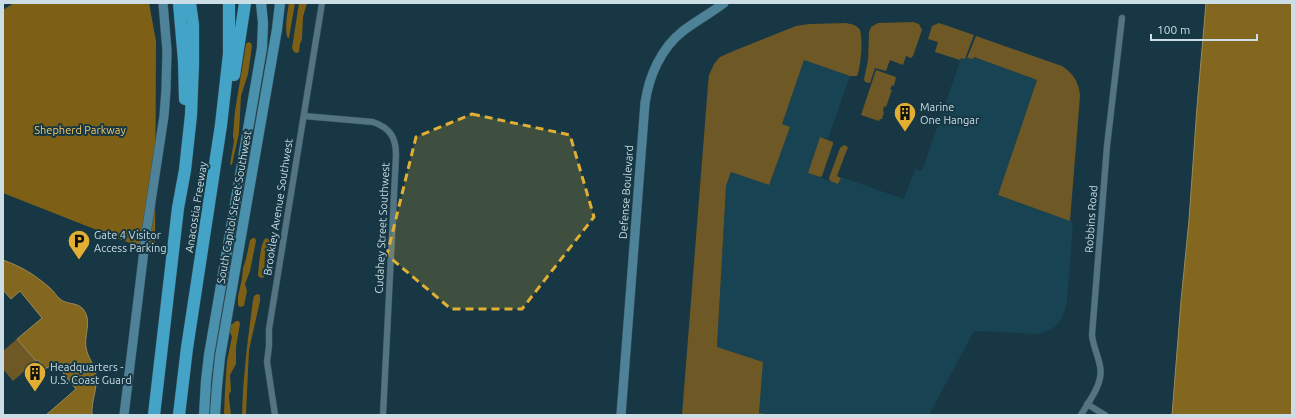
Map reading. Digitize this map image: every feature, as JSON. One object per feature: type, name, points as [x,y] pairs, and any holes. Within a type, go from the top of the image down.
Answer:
[{"type":"highway","points":[[178,208],[179,169],[185,95],[184,54],[179,3]]},
{"type":"highway","name":"Anacostia Freeway","points":[[154,415],[178,208],[185,170],[191,115],[194,76],[190,3]]},
{"type":"highway","name":"Anacostia Freeway","points":[[179,415],[222,125],[228,54],[229,3]]},
{"type":"highway","points":[[184,386],[193,348],[245,3]]},
{"type":"main road","points":[[204,415],[206,381],[211,342],[261,53],[263,23],[261,3]]},
{"type":"main road","name":"South Capitol Street Southwest","points":[[215,415],[221,351],[276,35],[280,3]]},
{"type":"street","points":[[124,415],[151,199],[166,103],[167,51],[163,3]]},
{"type":"street","name":"Brookley Avenue Southwest","points":[[275,415],[267,362],[269,328],[322,3]]},
{"type":"street","name":"Defense Boulevard","points":[[621,415],[647,90],[661,57],[669,45],[684,30],[724,3]]},
{"type":"street","name":"Robbins Road","points":[[1081,415],[1099,382],[1101,371],[1092,335],[1106,146],[1122,18]]},
{"type":"street","name":"Cudahey Street Southwest","points":[[304,116],[373,122],[388,130],[395,141],[396,155],[383,415]]},
{"type":"street","points":[[1087,404],[1105,415]]},
{"type":"highlighted area","points":[[472,114],[570,135],[594,217],[522,309],[451,309],[387,255],[416,137]]},
{"type":"shaded area","points":[[1206,3],[1292,3],[1292,415],[1172,415]]},
{"type":"shaded area","points":[[913,22],[919,24],[922,30],[913,56],[911,58],[906,56],[903,65],[890,60],[886,71],[875,68],[870,83],[865,82],[864,79],[868,60],[869,32],[871,27],[878,23]]},
{"type":"shaded area","points":[[846,23],[857,27],[861,34],[860,60],[857,76],[850,76],[804,60],[782,124],[790,127],[769,185],[731,172],[726,186],[717,347],[763,362],[759,413],[771,415],[682,415],[709,75],[714,64],[720,57],[796,26],[809,24]]},
{"type":"shaded area","points":[[939,23],[974,35],[965,59],[961,58],[960,60],[935,52],[938,42],[928,39],[932,26]]},
{"type":"shaded area","points":[[976,36],[1062,66],[1077,82],[1080,96],[1070,221],[998,195],[1037,80],[974,57],[973,59],[967,58]]},
{"type":"shaded area","points":[[974,57],[1037,80],[998,195],[1073,222],[1067,303],[1062,318],[1055,327],[1040,334],[974,331],[929,415],[771,415],[759,413],[763,362],[717,348],[726,186],[731,172],[769,185],[789,127],[782,124],[804,60],[850,76],[828,139],[820,137],[808,173],[838,184],[841,177],[904,199],[915,169],[922,171],[961,58],[973,59]]},
{"type":"shaded area","points":[[876,70],[896,77],[894,86],[892,85],[890,90],[892,90],[886,107],[884,106],[882,119],[879,121],[861,115]]},
{"type":"shaded area","points":[[820,137],[833,142],[833,144],[822,176],[820,177],[808,173]]},
{"type":"shaded area","points":[[844,145],[848,147],[837,176],[841,178],[838,184],[830,181],[829,178],[840,148]]},
{"type":"shaded area","points":[[3,260],[22,268],[44,283],[60,299],[80,306],[85,312],[88,322],[86,347],[95,371],[96,380],[92,415],[46,415],[76,389],[55,363],[45,369],[17,339],[42,318],[20,291],[11,299],[3,290]]},
{"type":"shaded area","points":[[17,339],[36,361],[13,381],[3,369],[3,351]]},
{"type":"green space","name":"Shepherd Parkway","points":[[14,3],[149,3],[156,41],[155,253],[3,193],[3,10]]},
{"type":"green space","points":[[289,3],[295,3],[289,38],[287,37],[286,29]]},
{"type":"green space","points":[[299,3],[307,3],[303,17],[302,39],[299,52],[296,53],[292,48]]},
{"type":"green space","points":[[248,42],[251,43],[252,46],[248,74],[241,96],[239,133],[232,165],[230,164],[234,141],[235,111],[246,44]]},
{"type":"green space","points":[[255,238],[256,241],[250,271],[245,284],[247,291],[244,306],[240,307],[238,305],[238,296],[243,268],[250,240]]},
{"type":"green space","points":[[266,238],[270,240],[270,244],[265,253],[264,277],[262,278],[258,275],[262,247]]},
{"type":"green space","points":[[257,294],[260,295],[260,301],[249,350],[246,415],[242,415],[249,329],[253,300],[254,296]]},
{"type":"green space","points":[[236,321],[239,321],[240,324],[236,347],[236,364],[230,375],[231,391],[229,398],[231,415],[224,415],[227,361],[232,337],[230,332],[231,325]]},
{"type":"place","name":"Marine One Hangar","points":[[905,132]]},
{"type":"place","name":"Gate 4 Visitor Access Parking","points":[[79,260]]},
{"type":"place","name":"Headquarters - U.S. Coast Guard","points":[[35,392]]}]
